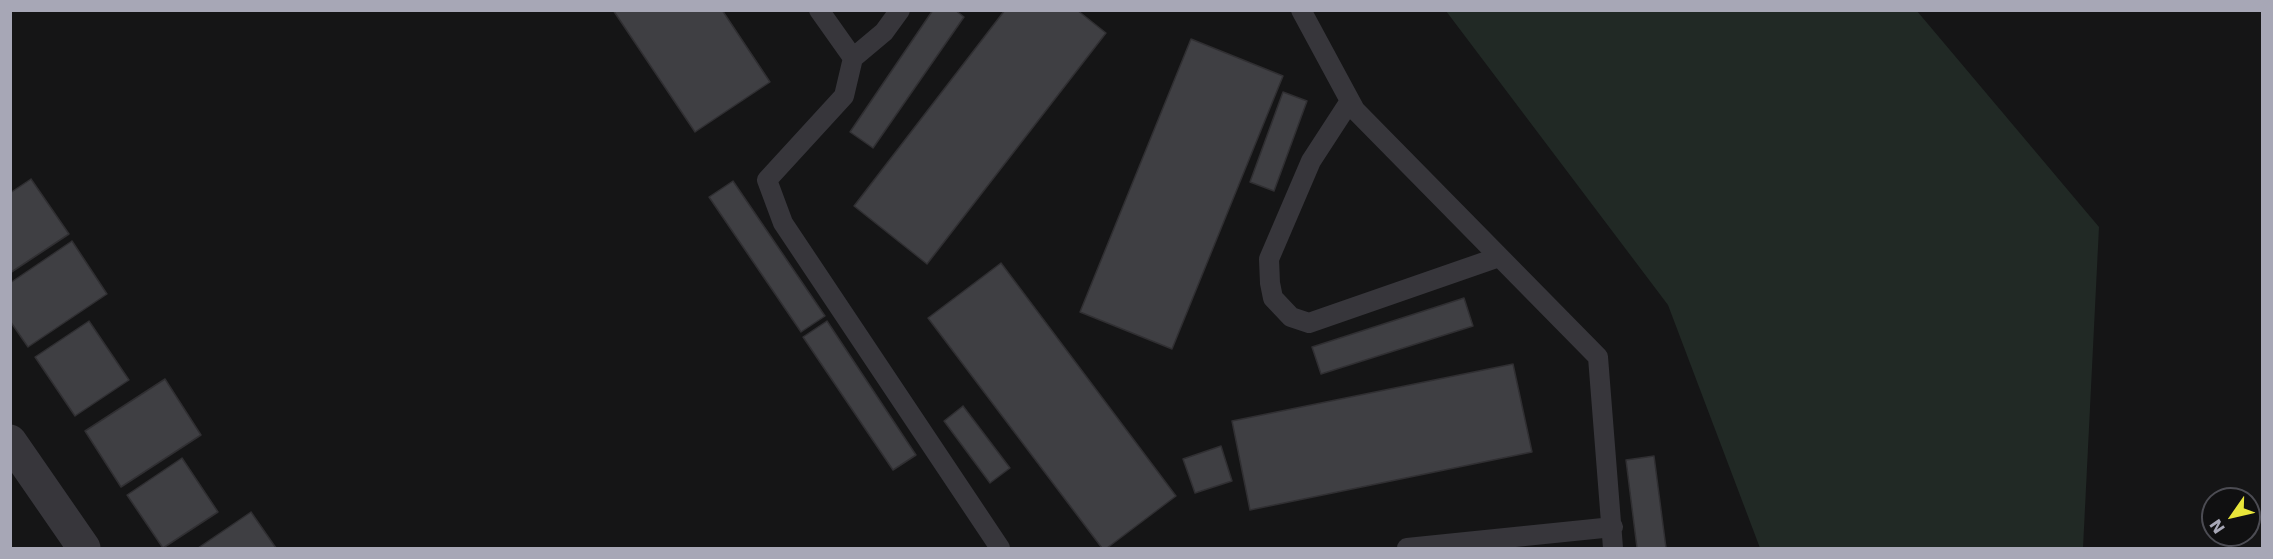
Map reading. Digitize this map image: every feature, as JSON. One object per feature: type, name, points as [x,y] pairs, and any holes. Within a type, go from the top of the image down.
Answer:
[{"type":"street","points":[[10,441],[84,549]]},
{"type":"lane","points":[[819,10],[853,58]]},
{"type":"lane","points":[[900,10],[884,32],[853,58],[844,96],[767,180],[783,223],[1000,549]]},
{"type":"lane","points":[[1301,10],[1355,110],[1598,357],[1613,549]]},
{"type":"lane","points":[[1350,101],[1311,161],[1269,259],[1273,298],[1291,318],[1308,324],[1499,257]]},
{"type":"lane","points":[[1407,549],[1613,528]]},
{"type":"shaded area","points":[[1446,11],[1917,11],[2099,227],[2083,548],[1760,548],[1668,305]]},
{"type":"building","points":[[613,10],[722,10],[770,82],[695,132]]},
{"type":"building","points":[[933,10],[955,10],[964,17],[873,148],[850,132]]},
{"type":"building","points":[[1005,10],[1077,10],[1106,33],[927,264],[854,206]]},
{"type":"building","points":[[1191,39],[1283,76],[1172,349],[1080,312]]},
{"type":"building","points":[[1283,92],[1307,101],[1274,191],[1250,182]]},
{"type":"building","points":[[31,179],[69,234],[10,273],[10,193]]},
{"type":"building","points":[[733,181],[825,316],[801,332],[709,197]]},
{"type":"building","points":[[72,241],[107,294],[28,347],[10,321],[10,283]]},
{"type":"building","points":[[1001,263],[1176,496],[1107,548],[1102,548],[928,318]]},
{"type":"building","points":[[1464,298],[1473,326],[1321,374],[1312,347]]},
{"type":"building","points":[[89,321],[129,380],[75,416],[35,357]]},
{"type":"building","points":[[827,321],[916,455],[893,470],[803,337]]},
{"type":"building","points":[[1513,364],[1532,452],[1250,510],[1232,421]]},
{"type":"building","points":[[165,379],[201,435],[121,487],[85,431]]},
{"type":"building","points":[[963,406],[1010,468],[990,483],[944,421]]},
{"type":"building","points":[[1221,446],[1232,481],[1195,493],[1183,459]]},
{"type":"building","points":[[1654,456],[1666,548],[1637,548],[1626,460]]},
{"type":"building","points":[[182,458],[218,512],[163,548],[127,495]]},
{"type":"building","points":[[251,512],[276,548],[198,548]]}]
